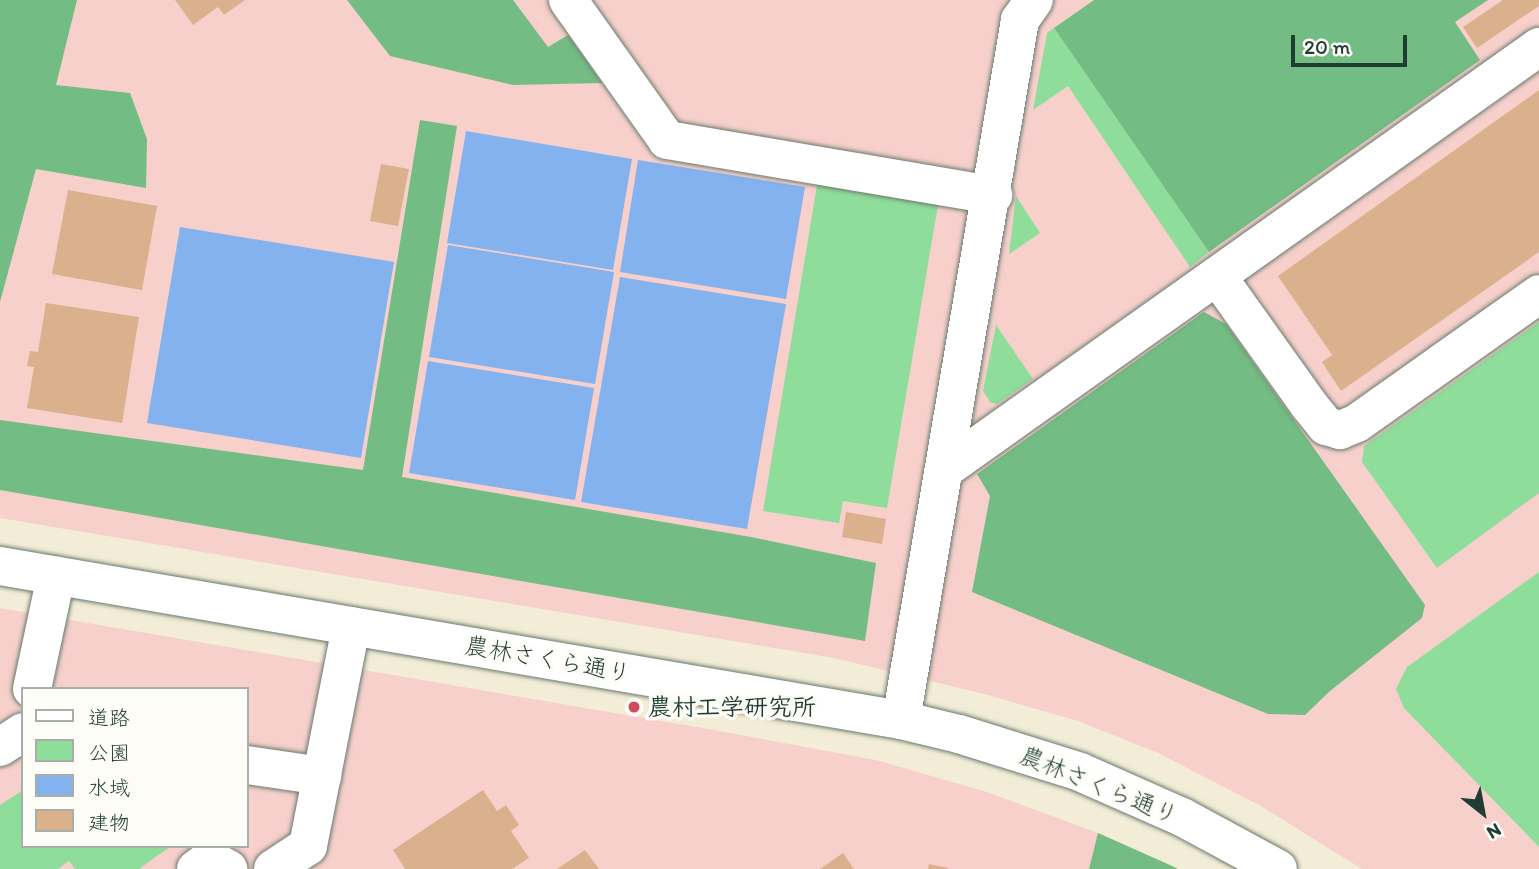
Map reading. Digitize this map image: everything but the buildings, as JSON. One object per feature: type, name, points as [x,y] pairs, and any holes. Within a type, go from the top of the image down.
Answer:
[{"type":"street","points":[[568,0],[667,140],[993,195]]},
{"type":"street","points":[[901,720],[993,195],[1020,20],[1034,0]]},
{"type":"street","points":[[945,469],[1539,47]]},
{"type":"street","points":[[1217,276],[1309,405],[1326,426],[1340,430],[1357,423],[1539,294]]},
{"type":"street","name":"農林さくら通り","points":[[0,566],[901,720],[959,734],[1080,772],[1181,817],[1278,869]]},
{"type":"street","points":[[32,687],[56,576]]},
{"type":"street","points":[[273,869],[317,857],[322,776],[351,626]]},
{"type":"street","points":[[0,747],[21,733]]},
{"type":"street","points":[[248,765],[322,776]]},
{"type":"street","points":[[195,869],[210,859],[228,869]]},
{"type":"shaded area","points":[[0,0],[1539,0],[1539,869],[1362,869],[1259,805],[1158,753],[1078,721],[984,694],[834,658],[0,518]]},
{"type":"shaded area","points":[[0,608],[876,760],[987,792],[1098,833],[1178,869],[0,869]]},
{"type":"green space","points":[[0,0],[77,0],[56,85],[130,93],[147,139],[146,188],[36,169],[0,302]]},
{"type":"green space","points":[[347,0],[513,0],[548,47],[568,35],[602,83],[513,85],[390,56]]},
{"type":"green space","points":[[1094,0],[1488,0],[1455,22],[1480,60],[1209,252],[1054,28]]},
{"type":"green space","points":[[1054,28],[1209,252],[1190,267],[1068,86],[1033,110],[1047,33]]},
{"type":"green space","points":[[420,120],[457,126],[402,477],[751,537],[876,563],[865,641],[0,490],[0,420],[363,470]]},
{"type":"green space","points":[[817,185],[938,205],[887,508],[843,501],[839,523],[763,511]]},
{"type":"green space","points":[[1016,196],[1040,233],[1009,254]]},
{"type":"green space","points":[[1204,312],[1226,324],[1425,605],[1422,618],[1330,691],[1305,715],[1268,714],[972,592],[990,496],[977,474]]},
{"type":"green space","points":[[1539,322],[1539,493],[1437,568],[1362,462],[1364,446]]},
{"type":"green space","points":[[996,325],[1033,379],[997,404],[990,402],[983,391]]},
{"type":"green space","points":[[1539,572],[1539,847],[1404,708],[1396,689],[1407,667]]},
{"type":"green space","points":[[21,791],[21,848],[168,848],[139,869],[75,869],[69,861],[58,869],[0,869],[0,805]]},
{"type":"green space","points":[[1098,833],[1170,865],[1178,869],[1089,869]]},
{"type":"water","points":[[466,131],[632,159],[613,270],[447,243]]},
{"type":"water","points":[[638,160],[805,187],[786,299],[620,272]]},
{"type":"water","points":[[180,227],[394,262],[361,458],[147,423]]},
{"type":"water","points":[[448,245],[614,272],[595,384],[429,357]]},
{"type":"water","points":[[620,277],[786,304],[747,529],[581,502]]},
{"type":"water","points":[[428,361],[594,388],[575,500],[409,473]]},
{"type":"place","name":"農村工学研究所","points":[[634,707]]}]
